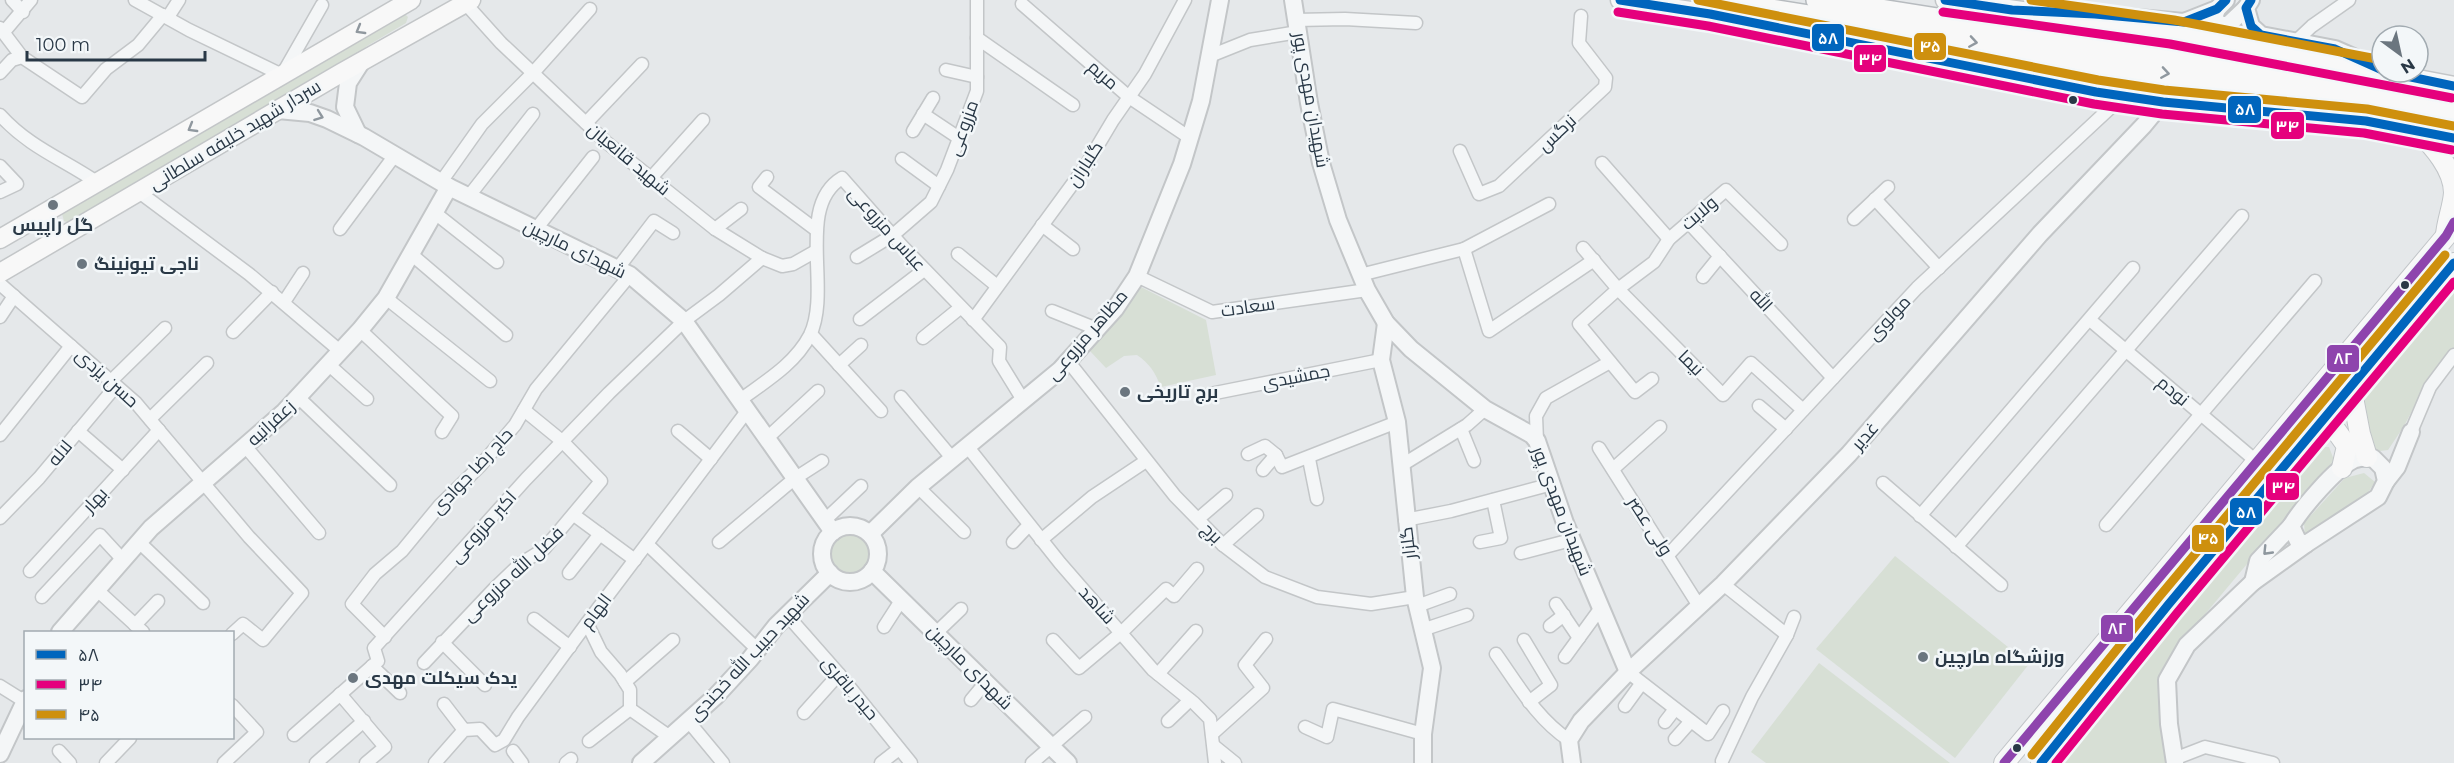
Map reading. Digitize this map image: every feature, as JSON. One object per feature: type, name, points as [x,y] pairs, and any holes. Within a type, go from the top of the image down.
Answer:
[{"type":"highway","points":[[1708,0],[2454,119]]},
{"type":"highway","points":[[1817,0],[2454,101]]},
{"type":"highway","points":[[1830,0],[2445,85]]},
{"type":"highway","points":[[1733,4],[1930,51],[2366,121]]},
{"type":"main road","points":[[1620,0],[1710,14],[2123,96],[2163,102],[2366,121],[2454,138]]},
{"type":"main road","points":[[1945,0],[2172,32],[2370,69]]},
{"type":"main road","points":[[362,61],[390,38],[410,26],[415,16],[407,1]]},
{"type":"main road","name":"سردار شهید خلیفه سلطانی","points":[[8,235],[407,1]]},
{"type":"main road","name":"سردار شهید خلیفه سلطانی","points":[[0,273],[362,61],[468,2]]},
{"type":"main road","points":[[2430,82],[2445,85]]},
{"type":"main road","points":[[2005,762],[2450,229],[2454,192],[2448,171],[2436,149],[2417,130]]},
{"type":"main road","points":[[67,201],[56,214],[55,222],[62,229],[76,229]]},
{"type":"main road","points":[[8,235],[27,234],[30,239],[23,259]]},
{"type":"main road","points":[[2041,763],[2168,605],[2312,436],[2450,268],[2445,261],[2436,256],[2427,257]]},
{"type":"main road","points":[[2351,387],[2360,434],[2373,460]]},
{"type":"main road","points":[[2312,436],[2326,430],[2335,429],[2338,432],[2347,446],[2342,468]]},
{"type":"street","points":[[12,0],[23,12]]},
{"type":"street","points":[[31,0],[23,12],[2,30],[22,57],[82,97],[106,69],[138,45],[179,0]]},
{"type":"street","points":[[135,0],[189,30],[282,75],[322,5]]},
{"type":"street","name":"مزروعی","points":[[856,257],[893,235],[931,202],[939,186],[977,91],[977,0]]},
{"type":"street","name":"گلباران","points":[[973,320],[1085,167],[1145,74],[1185,0]]},
{"type":"street","name":"مظاهر مزروعی","points":[[870,534],[952,458],[1068,361],[1115,309],[1137,276],[1182,164],[1190,138],[1201,101],[1220,0]]},
{"type":"street","name":"شهیدان مهدی پور","points":[[1293,0],[1321,163],[1338,220],[1364,282],[1386,323],[1411,349],[1485,409],[1532,435],[1537,441],[1571,540],[1628,672]]},
{"type":"street","points":[[2295,42],[2349,0]]},
{"type":"street","name":"شهید قانعیان","points":[[468,2],[533,73],[586,123],[715,229],[762,258],[782,266],[793,264],[816,251]]},
{"type":"street","name":"مریم","points":[[1022,4],[1129,97],[1190,138]]},
{"type":"street","points":[[2012,10],[2184,22],[2221,4]]},
{"type":"street","points":[[2221,4],[2214,18],[2220,25],[2228,25],[2248,4]]},
{"type":"street","points":[[2248,4],[2251,26],[2260,35],[2335,49],[2370,64]]},
{"type":"street","points":[[445,184],[482,123],[533,73],[590,9]]},
{"type":"street","name":"نرگس","points":[[1460,152],[1479,194],[1499,186],[1605,87],[1606,78],[1579,43],[1581,16]]},
{"type":"street","points":[[1210,56],[1250,40],[1297,26],[1345,19],[1416,23]]},
{"type":"street","points":[[977,38],[1073,105]]},
{"type":"street","points":[[0,73],[12,60],[22,57]]},
{"type":"street","points":[[358,134],[345,107],[348,83],[362,61]]},
{"type":"street","points":[[586,123],[642,63]]},
{"type":"street","points":[[946,70],[977,77]]},
{"type":"street","name":"مولوی","points":[[1669,554],[1917,288],[2123,96]]},
{"type":"street","points":[[913,131],[933,98]]},
{"type":"street","name":"غدیر","points":[[1569,740],[1581,721],[1628,672],[1724,584],[1849,454],[2040,234],[2163,102]]},
{"type":"street","name":"شهدای مارچین","points":[[278,110],[310,113],[358,134],[445,184],[624,272],[684,321],[829,526]]},
{"type":"street","points":[[469,195],[533,114]]},
{"type":"street","points":[[923,114],[959,138]]},
{"type":"street","points":[[0,115],[16,133],[98,183]]},
{"type":"street","points":[[651,178],[704,120]]},
{"type":"street","points":[[340,229],[395,154]]},
{"type":"street","points":[[536,229],[593,157]]},
{"type":"street","points":[[902,159],[939,186]]},
{"type":"street","points":[[1602,163],[1669,239]]},
{"type":"street","points":[[0,166],[17,184],[0,192]]},
{"type":"street","points":[[766,177],[759,187],[815,229]]},
{"type":"street","name":"عباس مزروعی","points":[[743,405],[792,362],[811,334],[820,298],[815,229],[825,198],[834,183],[842,178],[924,270],[1000,347],[999,361],[1023,400]]},
{"type":"street","name":"زعفرانیه","points":[[62,631],[151,528],[298,397],[360,330],[386,298],[435,213],[445,184]]},
{"type":"street","points":[[1854,219],[1888,187]]},
{"type":"street","name":"ولایت","points":[[1610,362],[1579,324],[1618,289],[1654,262],[1669,239],[1726,190],[1781,244]]},
{"type":"street","points":[[139,192],[272,292],[340,351]]},
{"type":"street","points":[[1875,199],[1939,268]]},
{"type":"street","name":"سعادت","points":[[1137,276],[1212,312],[1364,282],[1464,249],[1549,204]]},
{"type":"street","points":[[715,229],[741,209]]},
{"type":"street","points":[[435,213],[497,262]]},
{"type":"street","points":[[1956,547],[2242,216]]},
{"type":"street","name":"حاج رضا جوادی","points":[[385,637],[352,604],[375,574],[402,551],[515,425],[536,389],[624,272],[654,221],[673,233]]},
{"type":"street","name":"الله","points":[[1689,223],[1833,378]]},
{"type":"street","points":[[1042,225],[1073,249]]},
{"type":"street","name":"نیما","points":[[1583,248],[1618,289],[1723,395],[1751,363],[1803,410]]},
{"type":"street","points":[[1464,249],[1489,331],[1594,260]]},
{"type":"street","points":[[411,254],[506,334]]},
{"type":"street","points":[[958,254],[997,286]]},
{"type":"street","points":[[1702,277],[1720,256]]},
{"type":"street","name":"اکبر مزروعی","points":[[372,666],[378,661],[374,648],[562,441],[684,321],[762,258]]},
{"type":"street","points":[[1920,516],[2133,268]]},
{"type":"street","points":[[860,319],[924,270]]},
{"type":"street","points":[[284,302],[303,273]]},
{"type":"street","points":[[2106,525],[2314,281]]},
{"type":"street","name":"حسن یزدی","points":[[0,284],[114,383],[150,419],[249,537],[302,593],[263,640],[243,624],[234,632]]},
{"type":"street","points":[[233,332],[272,292]]},
{"type":"street","points":[[0,317],[14,296]]},
{"type":"street","points":[[386,298],[490,381]]},
{"type":"street","points":[[923,338],[960,308]]},
{"type":"street","points":[[1052,310],[1097,329]]},
{"type":"street","name":"نودم","points":[[2090,320],[2256,461]]},
{"type":"street","name":"گلزار","points":[[1386,323],[1381,360],[1397,422],[1405,520],[1416,601],[1432,668],[1423,734],[1423,763]]},
{"type":"street","name":"لاله","points":[[0,518],[39,478],[114,383],[165,328]]},
{"type":"street","points":[[360,330],[452,416],[442,432]]},
{"type":"street","points":[[811,334],[881,411]]},
{"type":"street","points":[[839,365],[861,345]]},
{"type":"street","points":[[0,435],[71,346]]},
{"type":"street","points":[[2272,763],[2205,747],[2175,761],[2169,724],[2167,680],[2187,645],[2253,582],[2378,497],[2386,481],[2397,467],[2430,387],[2454,356]]},
{"type":"street","name":"جمشیدی","points":[[1210,394],[1381,360]]},
{"type":"street","name":"برج","points":[[1068,361],[1146,460],[1198,519],[1223,545],[1265,577],[1317,597],[1371,604],[1416,601],[1450,594]]},
{"type":"street","points":[[1537,441],[1536,416],[1546,398],[1610,362],[1635,392],[1652,379]]},
{"type":"street","points":[[150,419],[207,363]]},
{"type":"street","points":[[328,364],[367,399]]},
{"type":"street","points":[[766,439],[818,391]]},
{"type":"street","points":[[298,397],[390,485]]},
{"type":"street","points":[[901,397],[952,458]]},
{"type":"street","name":"الهام","points":[[464,730],[480,729],[495,745],[504,740],[518,717],[587,623],[711,459],[743,405]]},
{"type":"street","points":[[1759,406],[1786,429]]},
{"type":"street","points":[[1402,465],[1461,429],[1485,409]]},
{"type":"street","name":"فضل الله مزروعی","points":[[424,663],[441,642],[520,564],[544,549],[601,481],[562,441],[524,410]]},
{"type":"street","points":[[1248,454],[1265,446],[1276,455],[1282,467],[1308,459],[1397,422]]},
{"type":"street","points":[[1613,469],[1660,427]]},
{"type":"street","points":[[1461,429],[1474,461]]},
{"type":"street","name":"بهار","points":[[30,570],[159,430]]},
{"type":"street","points":[[78,431],[123,470]]},
{"type":"street","points":[[678,431],[711,459]]},
{"type":"street","points":[[2253,582],[2258,561],[2342,468],[2355,460],[2373,460],[2398,448],[2411,432]]},
{"type":"street","points":[[245,446],[319,533]]},
{"type":"street","name":"شاهد","points":[[967,446],[1041,540],[1158,674],[1210,719],[1215,763]]},
{"type":"street","name":"ولی عصر","points":[[1599,448],[1669,554],[1700,606]]},
{"type":"street","points":[[1263,470],[1276,455]]},
{"type":"street","points":[[1308,459],[1317,499]]},
{"type":"street","points":[[1041,540],[1092,497],[1146,460]]},
{"type":"street","points":[[2373,460],[2383,468],[2386,481]]},
{"type":"street","points":[[719,542],[794,479],[822,461]]},
{"type":"street","points":[[1883,483],[2001,585]]},
{"type":"street","points":[[1405,520],[1451,511],[1552,484]]},
{"type":"street","points":[[829,526],[856,526],[870,534],[878,548],[878,556],[872,571],[859,580],[844,581],[830,573],[825,565],[823,547],[829,526],[861,486]]},
{"type":"street","points":[[918,488],[964,532]]},
{"type":"street","points":[[1198,519],[1226,495]]},
{"type":"street","points":[[1480,542],[1501,538],[1493,500]]},
{"type":"street","points":[[574,515],[635,560]]},
{"type":"street","points":[[1223,545],[1257,515]]},
{"type":"street","points":[[1013,542],[1029,525]]},
{"type":"street","points":[[2291,526],[2298,541],[2306,544]]},
{"type":"street","points":[[569,573],[600,534]]},
{"type":"street","points":[[42,597],[100,535],[123,560]]},
{"type":"street","points":[[1521,553],[1571,540]]},
{"type":"street","points":[[139,542],[203,603]]},
{"type":"street","points":[[647,544],[758,650]]},
{"type":"street","points":[[1053,640],[1079,668],[1122,632],[1166,589],[1174,596],[1197,569]]},
{"type":"street","name":"شهدای مارچین","points":[[872,571],[1068,763]]},
{"type":"street","name":"شهید حبیب الله خجندی","points":[[647,761],[670,737],[689,722],[758,650],[787,615],[830,573]]},
{"type":"street","points":[[1724,584],[1787,634]]},
{"type":"street","points":[[96,589],[139,629],[158,601]]},
{"type":"street","points":[[884,627],[902,599]]},
{"type":"street","points":[[936,633],[961,609]]},
{"type":"street","points":[[1565,657],[1600,609]]},
{"type":"street","points":[[1550,626],[1560,610],[1579,638]]},
{"type":"street","name":"حیدر باقری","points":[[787,615],[839,674],[911,763]]},
{"type":"street","points":[[1422,630],[1467,615]]},
{"type":"street","points":[[1722,761],[1794,617]]},
{"type":"street","points":[[534,619],[570,647]]},
{"type":"street","points":[[587,623],[602,652],[630,690],[630,709]]},
{"type":"street","points":[[1158,674],[1196,631]]},
{"type":"street","points":[[1235,763],[1213,740],[1263,688],[1245,665],[1266,639]]},
{"type":"street","points":[[625,682],[673,640]]},
{"type":"street","points":[[1524,640],[1551,685],[1529,702]]},
{"type":"street","points":[[441,642],[485,685]]},
{"type":"street","points":[[1497,654],[1529,702],[1552,729],[1569,740],[1572,763]]},
{"type":"street","points":[[294,735],[372,666],[400,693]]},
{"type":"street","points":[[1628,672],[1708,734],[1723,711]]},
{"type":"street","points":[[804,713],[839,674]]},
{"type":"street","points":[[971,700],[986,682]]},
{"type":"street","points":[[1626,706],[1641,684]]},
{"type":"street","points":[[0,686],[24,699]]},
{"type":"street","points":[[340,694],[385,747],[366,763]]},
{"type":"street","points":[[1168,721],[1190,700]]},
{"type":"street","points":[[0,754],[24,702]]},
{"type":"street","points":[[435,763],[464,730],[444,704]]},
{"type":"street","points":[[224,763],[256,732],[234,707]]},
{"type":"street","points":[[630,709],[670,737]]},
{"type":"street","points":[[589,741],[630,709]]},
{"type":"street","points":[[1305,727],[1327,736],[1333,709],[1423,734]]},
{"type":"street","points":[[1665,722],[1675,709]]},
{"type":"street","points":[[1032,763],[1085,717]]},
{"type":"street","points":[[316,763],[364,721]]},
{"type":"street","points":[[1675,739],[1691,721]]},
{"type":"street","points":[[689,722],[723,763]]},
{"type":"street","points":[[106,763],[129,739]]},
{"type":"street","points":[[881,763],[899,748]]},
{"type":"street","points":[[59,751],[70,763]]},
{"type":"street","points":[[513,751],[522,763]]},
{"type":"shaded area","points":[[403,12],[408,17],[406,23],[367,46],[354,57],[72,224],[64,221],[62,214],[75,205]]},
{"type":"shaded area","points":[[2454,277],[2454,349],[2426,384],[2404,426],[2388,450],[2372,452],[2357,388]]},
{"type":"shaded area","points":[[1141,287],[1206,320],[1216,375],[1161,387],[1152,369],[1137,355],[1124,356],[1106,368],[1090,351]]},
{"type":"shaded area","points":[[2315,447],[2329,447],[2334,460],[2186,637],[2159,674],[2168,763],[2052,763]]},
{"type":"shaded area","points":[[2364,473],[2375,482],[2367,494],[2305,537],[2304,523],[2345,478]]},
{"type":"shaded area","points":[[850,534],[858,535],[864,540],[869,546],[869,562],[864,568],[858,573],[850,574],[842,573],[836,568],[831,562],[830,554],[831,546],[836,540],[842,535]]},
{"type":"shaded area","name":"ورزشگاه مارچین","points":[[1895,556],[2029,664],[1955,758],[1816,649]]},
{"type":"shaded area","points":[[1819,663],[1950,763],[1766,763],[1751,752]]},
{"type":"transit line","name":"۵۸","points":[[1620,0],[1710,14],[2096,92],[2163,102],[2366,121],[2454,138]]},
{"type":"transit line","name":"۴۵","points":[[1698,0],[2098,80],[2164,90],[2367,109],[2454,126]]},
{"type":"transit line","name":"۵۸","points":[[1945,0],[2012,10],[2184,22],[2217,9],[2226,0]]},
{"type":"transit line","name":"۴۵","points":[[2031,0],[2174,20],[2370,58]]},
{"type":"transit line","name":"۵۸","points":[[2251,0],[2246,8],[2251,26],[2261,35],[2335,49],[2370,65]]},
{"type":"transit line","name":"۳۴","points":[[1618,12],[1708,26],[2094,104],[2162,114],[2364,133],[2452,150]]},
{"type":"transit line","name":"۳۴","points":[[1943,12],[2170,44],[2452,98]]},
{"type":"transit line","name":"۵۸","points":[[2430,81],[2454,86]]},
{"type":"transit line","name":"۸۲","points":[[2004,763],[2446,236],[2454,222]]},
{"type":"transit line","name":"۴۵","points":[[2032,755],[2159,597],[2445,255]]},
{"type":"transit line","name":"۵۸","points":[[2041,763],[2168,605],[2454,263]]},
{"type":"transit line","name":"۳۴","points":[[2056,763],[2177,613],[2454,282]]},
{"type":"place","name":"گل راپیس","points":[[53,205]]},
{"type":"place","name":"ناجی‌ تیونینگ","points":[[82,264]]},
{"type":"place","name":"برج تاریخی","points":[[1125,392]]},
{"type":"place","name":"ورزشگاه مارچین","points":[[1923,657]]},
{"type":"place","name":"یدک سیکلت مهدی","points":[[353,678]]}]
